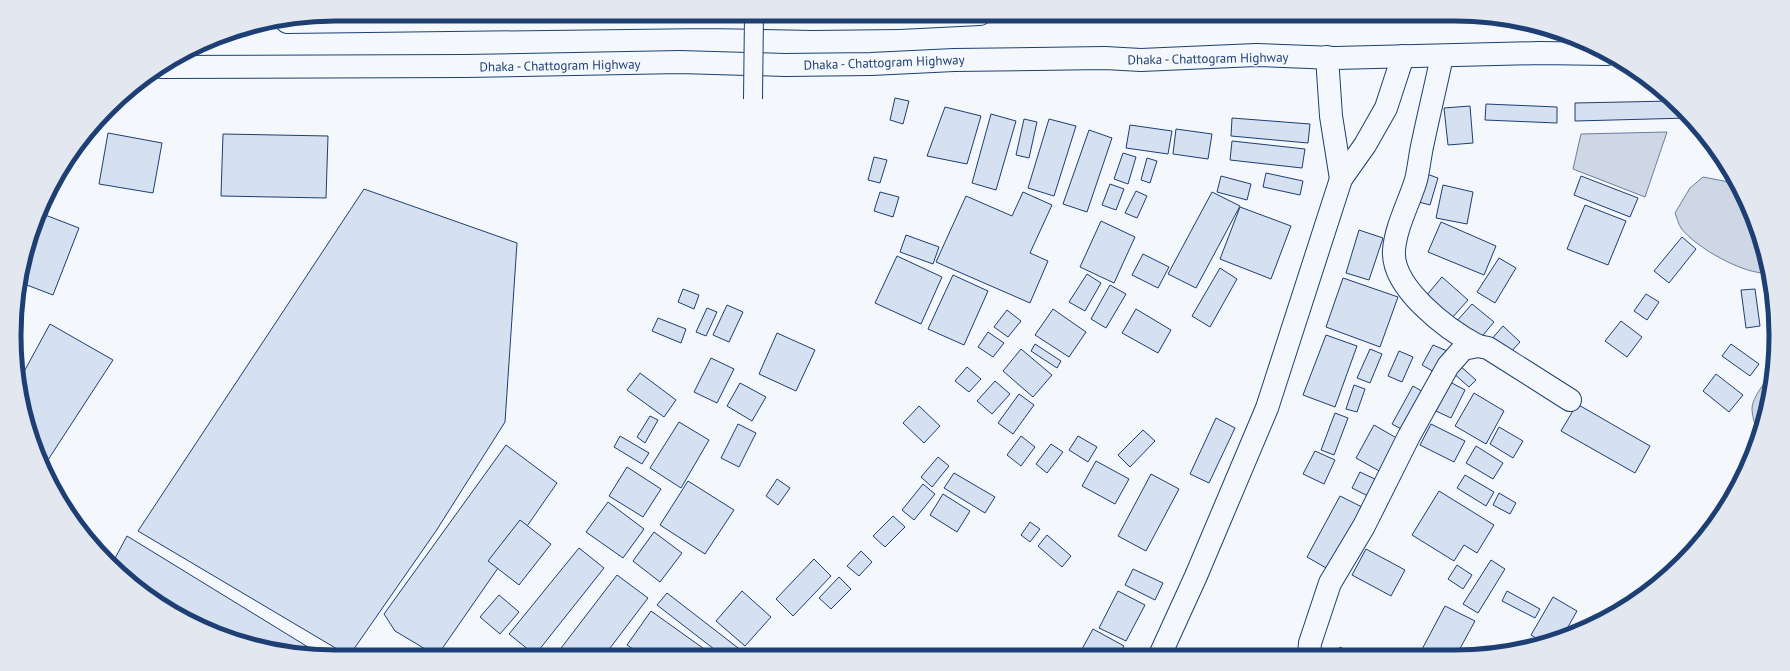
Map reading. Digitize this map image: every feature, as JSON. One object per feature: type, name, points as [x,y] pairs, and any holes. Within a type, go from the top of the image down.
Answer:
[{"type":"main road","points":[[324,22],[371,21]]},
{"type":"main road","name":"Dhaka - Chattogram Highway","points":[[172,67],[465,66],[680,62],[785,65],[863,64],[954,60],[1105,58],[1141,60],[1256,55],[1327,57],[1540,53],[1595,54]]},
{"type":"main road","points":[[1162,650],[1196,576],[1240,467],[1267,408],[1341,178],[1365,145],[1386,108],[1403,56]]},
{"type":"main road","points":[[1442,56],[1416,180],[1399,227],[1394,250],[1394,259],[1401,279],[1410,292],[1460,337],[1478,346],[1488,348],[1570,400]]},
{"type":"main road","points":[[1327,57],[1331,116],[1341,178]]},
{"type":"main road","points":[[1309,650],[1310,643],[1330,583],[1364,526],[1413,430],[1448,366],[1463,349],[1478,346]]},
{"type":"street","points":[[753,99],[754,21]]},
{"type":"shaded area","points":[[1667,132],[1645,197],[1573,169],[1581,134]]},
{"type":"shaded area","points":[[1703,177],[1730,184],[1737,196],[1752,234],[1763,272],[1734,265],[1708,251],[1681,228],[1675,213],[1690,188]]},
{"type":"shaded area","points":[[1765,382],[1755,426],[1752,408],[1754,400]]},
{"type":"building","points":[[895,98],[909,101],[903,124],[890,120]]},
{"type":"building","points":[[1664,101],[1682,118],[1575,121],[1575,103]]},
{"type":"building","points":[[1486,104],[1557,107],[1557,123],[1485,120]]},
{"type":"building","points":[[1470,106],[1473,143],[1448,145],[1444,108]]},
{"type":"building","points":[[945,107],[981,116],[967,164],[927,156]]},
{"type":"building","points":[[991,114],[1016,121],[996,190],[972,183]]},
{"type":"building","points":[[1232,118],[1310,124],[1308,143],[1231,136]]},
{"type":"building","points":[[1024,119],[1037,122],[1029,158],[1016,155]]},
{"type":"building","points":[[1049,119],[1076,126],[1054,196],[1028,188]]},
{"type":"building","points":[[1130,125],[1172,131],[1168,154],[1126,148]]},
{"type":"building","points":[[1176,129],[1212,134],[1208,159],[1173,154]]},
{"type":"building","points":[[1089,130],[1112,138],[1087,212],[1063,204]]},
{"type":"building","points":[[108,133],[162,143],[153,193],[99,184]]},
{"type":"building","points":[[223,134],[328,136],[326,198],[221,196]]},
{"type":"building","points":[[1232,141],[1305,149],[1302,168],[1230,160]]},
{"type":"building","points":[[1123,153],[1136,157],[1128,184],[1114,179]]},
{"type":"building","points":[[874,157],[887,160],[880,183],[868,180]]},
{"type":"building","points":[[1147,158],[1157,161],[1150,183],[1141,180]]},
{"type":"building","points":[[1266,173],[1303,181],[1300,195],[1263,187]]},
{"type":"building","points":[[1424,173],[1438,178],[1430,205],[1415,201]]},
{"type":"building","points":[[1221,176],[1251,184],[1247,200],[1217,192]]},
{"type":"building","points":[[1581,176],[1638,198],[1630,217],[1574,195]]},
{"type":"building","points":[[1110,184],[1124,189],[1116,210],[1102,205]]},
{"type":"building","points":[[1443,185],[1473,192],[1467,224],[1436,218]]},
{"type":"building","points":[[364,189],[517,243],[505,422],[436,531],[353,650],[339,650],[138,531]]},
{"type":"building","points":[[1136,191],[1147,196],[1137,218],[1125,213]]},
{"type":"building","points":[[880,192],[899,197],[893,217],[874,211]]},
{"type":"building","points":[[1023,192],[1052,205],[1030,253],[1048,261],[1030,303],[936,262],[966,196],[1012,216]]},
{"type":"building","points":[[1212,192],[1240,206],[1196,288],[1168,274]]},
{"type":"building","points":[[1585,205],[1626,221],[1608,265],[1567,249]]},
{"type":"building","points":[[1240,207],[1291,226],[1271,279],[1220,259]]},
{"type":"building","points":[[45,215],[79,228],[53,295],[25,284],[32,254]]},
{"type":"building","points":[[1101,221],[1135,237],[1114,283],[1080,267]]},
{"type":"building","points":[[1441,222],[1496,246],[1484,275],[1428,252]]},
{"type":"building","points":[[1359,230],[1383,238],[1369,280],[1346,273]]},
{"type":"building","points":[[906,235],[939,247],[933,264],[900,252]]},
{"type":"building","points":[[1682,237],[1696,249],[1669,283],[1654,271]]},
{"type":"building","points":[[1143,254],[1169,267],[1158,288],[1132,275]]},
{"type":"building","points":[[897,256],[942,277],[921,324],[875,303]]},
{"type":"building","points":[[1499,258],[1516,268],[1495,303],[1477,292]]},
{"type":"building","points":[[1220,268],[1237,279],[1210,327],[1192,316]]},
{"type":"building","points":[[1087,274],[1101,283],[1085,311],[1069,302]]},
{"type":"building","points":[[953,275],[988,291],[964,345],[928,329]]},
{"type":"building","points":[[1442,277],[1468,300],[1451,319],[1426,296]]},
{"type":"building","points":[[1343,278],[1398,297],[1380,347],[1326,327]]},
{"type":"building","points":[[1110,285],[1126,294],[1106,328],[1091,319]]},
{"type":"building","points":[[683,289],[699,295],[694,309],[678,302]]},
{"type":"building","points":[[1755,289],[1760,326],[1746,328],[1741,290]]},
{"type":"building","points":[[1646,294],[1659,302],[1647,320],[1634,311]]},
{"type":"building","points":[[1472,304],[1494,322],[1478,341],[1456,322]]},
{"type":"building","points":[[727,305],[743,312],[729,342],[713,335]]},
{"type":"building","points":[[707,308],[717,312],[706,336],[696,332]]},
{"type":"building","points":[[1053,309],[1086,332],[1069,357],[1035,335]]},
{"type":"building","points":[[1136,309],[1171,330],[1158,353],[1122,333]]},
{"type":"building","points":[[1007,310],[1021,321],[1008,337],[994,327]]},
{"type":"building","points":[[658,318],[686,329],[681,343],[652,331]]},
{"type":"building","points":[[1621,321],[1642,337],[1627,357],[1605,341]]},
{"type":"building","points":[[50,324],[113,360],[47,461],[32,417],[24,372]]},
{"type":"building","points":[[1503,326],[1520,342],[1507,356],[1490,341]]},
{"type":"building","points":[[988,332],[1004,343],[993,357],[978,347]]},
{"type":"building","points":[[777,333],[815,350],[796,391],[759,374]]},
{"type":"building","points":[[1326,335],[1357,346],[1335,407],[1303,395]]},
{"type":"building","points":[[1035,344],[1061,361],[1057,368],[1031,351]]},
{"type":"building","points":[[1731,344],[1759,364],[1750,376],[1722,356]]},
{"type":"building","points":[[1433,345],[1447,351],[1436,373],[1422,365]]},
{"type":"building","points":[[1021,349],[1052,375],[1033,397],[1003,371]]},
{"type":"building","points":[[1370,349],[1382,354],[1370,383],[1357,378]]},
{"type":"building","points":[[1399,351],[1413,357],[1402,382],[1388,376]]},
{"type":"building","points":[[711,358],[734,369],[717,403],[694,392]]},
{"type":"building","points":[[1459,365],[1476,380],[1469,387],[1452,372]]},
{"type":"building","points":[[967,367],[981,379],[969,392],[955,381]]},
{"type":"building","points":[[640,373],[676,400],[664,417],[627,390]]},
{"type":"building","points":[[1716,374],[1743,395],[1729,412],[1703,391]]},
{"type":"building","points":[[995,381],[1010,394],[992,414],[977,401]]},
{"type":"building","points":[[1450,382],[1465,390],[1451,418],[1436,411]]},
{"type":"building","points":[[740,383],[766,397],[752,421],[727,406]]},
{"type":"building","points":[[1354,385],[1365,389],[1357,412],[1346,409]]},
{"type":"building","points":[[1413,386],[1425,393],[1405,431],[1392,424]]},
{"type":"building","points":[[1474,393],[1504,411],[1486,444],[1455,426]]},
{"type":"building","points":[[1019,394],[1034,405],[1013,434],[998,423]]},
{"type":"building","points":[[1577,404],[1650,446],[1635,473],[1561,431]]},
{"type":"building","points":[[919,406],[940,426],[924,443],[903,423]]},
{"type":"building","points":[[1335,413],[1348,418],[1334,455],[1321,450]]},
{"type":"building","points":[[650,416],[658,420],[645,443],[637,437]]},
{"type":"building","points":[[1216,418],[1235,428],[1209,483],[1190,474]]},
{"type":"building","points":[[679,422],[709,440],[681,488],[650,468]]},
{"type":"building","points":[[738,424],[756,433],[739,467],[721,458]]},
{"type":"building","points":[[1431,424],[1465,441],[1454,462],[1420,445]]},
{"type":"building","points":[[1374,425],[1400,440],[1381,472],[1356,458]]},
{"type":"building","points":[[1499,427],[1523,441],[1513,458],[1490,444]]},
{"type":"building","points":[[1143,430],[1155,441],[1130,467],[1118,455]]},
{"type":"building","points":[[620,436],[649,453],[642,464],[614,447]]},
{"type":"building","points":[[1021,436],[1035,447],[1021,466],[1007,455]]},
{"type":"building","points":[[1078,436],[1097,447],[1088,462],[1069,450]]},
{"type":"building","points":[[1051,444],[1063,452],[1047,473],[1036,464]]},
{"type":"building","points":[[506,445],[557,483],[441,650],[427,650],[395,631],[384,614]]},
{"type":"building","points":[[1476,446],[1503,463],[1493,479],[1466,463]]},
{"type":"building","points":[[1315,451],[1335,460],[1324,484],[1303,474]]},
{"type":"building","points":[[938,457],[949,466],[932,487],[921,477]]},
{"type":"building","points":[[1096,461],[1129,479],[1115,504],[1082,486]]},
{"type":"building","points":[[627,467],[661,489],[643,517],[609,496]]},
{"type":"building","points":[[1360,472],[1379,481],[1370,497],[1352,488]]},
{"type":"building","points":[[954,473],[995,497],[985,513],[944,488]]},
{"type":"building","points":[[1151,474],[1179,489],[1146,551],[1118,536]]},
{"type":"building","points":[[1465,475],[1494,492],[1486,506],[1457,488]]},
{"type":"building","points":[[777,479],[790,488],[778,505],[766,496]]},
{"type":"building","points":[[688,481],[734,510],[705,554],[660,525]]},
{"type":"building","points":[[923,484],[935,494],[914,520],[902,510]]},
{"type":"building","points":[[1439,491],[1494,525],[1477,553],[1464,545],[1454,561],[1412,535]]},
{"type":"building","points":[[1499,493],[1516,503],[1510,514],[1493,505]]},
{"type":"building","points":[[943,494],[970,511],[957,532],[930,515]]},
{"type":"building","points":[[1340,496],[1362,507],[1328,569],[1307,557]]},
{"type":"building","points":[[608,502],[644,529],[623,558],[586,532]]},
{"type":"building","points":[[893,516],[905,527],[885,547],[873,536]]},
{"type":"building","points":[[520,520],[551,544],[519,585],[488,561]]},
{"type":"building","points":[[1030,522],[1040,529],[1030,542],[1021,535]]},
{"type":"building","points":[[654,532],[682,553],[660,582],[633,561]]},
{"type":"building","points":[[1047,535],[1071,556],[1062,567],[1038,546]]},
{"type":"building","points":[[127,536],[311,649],[274,644],[254,639],[196,618],[178,608],[144,585],[114,559]]},
{"type":"building","points":[[579,548],[604,568],[539,650],[529,650],[509,634]]},
{"type":"building","points":[[1366,549],[1405,570],[1391,596],[1352,575]]},
{"type":"building","points":[[861,551],[872,562],[859,576],[847,566]]},
{"type":"building","points":[[814,559],[831,576],[793,616],[776,599]]},
{"type":"building","points":[[1491,560],[1505,569],[1478,613],[1463,604]]},
{"type":"building","points":[[1457,565],[1472,575],[1463,589],[1448,579]]},
{"type":"building","points":[[1133,569],[1163,583],[1155,600],[1125,585]]},
{"type":"building","points":[[617,575],[648,598],[609,650],[560,650]]},
{"type":"building","points":[[839,577],[851,589],[831,609],[819,598]]},
{"type":"building","points":[[742,591],[771,617],[745,646],[716,621]]},
{"type":"building","points":[[1118,591],[1145,605],[1126,641],[1099,628]]},
{"type":"building","points":[[1507,591],[1540,609],[1535,618],[1502,601]]},
{"type":"building","points":[[667,593],[741,650],[715,650],[657,605]]},
{"type":"building","points":[[499,595],[519,612],[500,634],[480,617]]},
{"type":"building","points":[[1553,597],[1577,611],[1567,629],[1537,639],[1531,635]]},
{"type":"building","points":[[1445,606],[1475,621],[1459,650],[1422,650]]},
{"type":"building","points":[[651,611],[706,650],[634,650],[627,645]]},
{"type":"building","points":[[1093,629],[1124,646],[1122,650],[1082,649]]},
{"type":"building","points":[[1340,647],[1346,650],[1338,650]]}]
